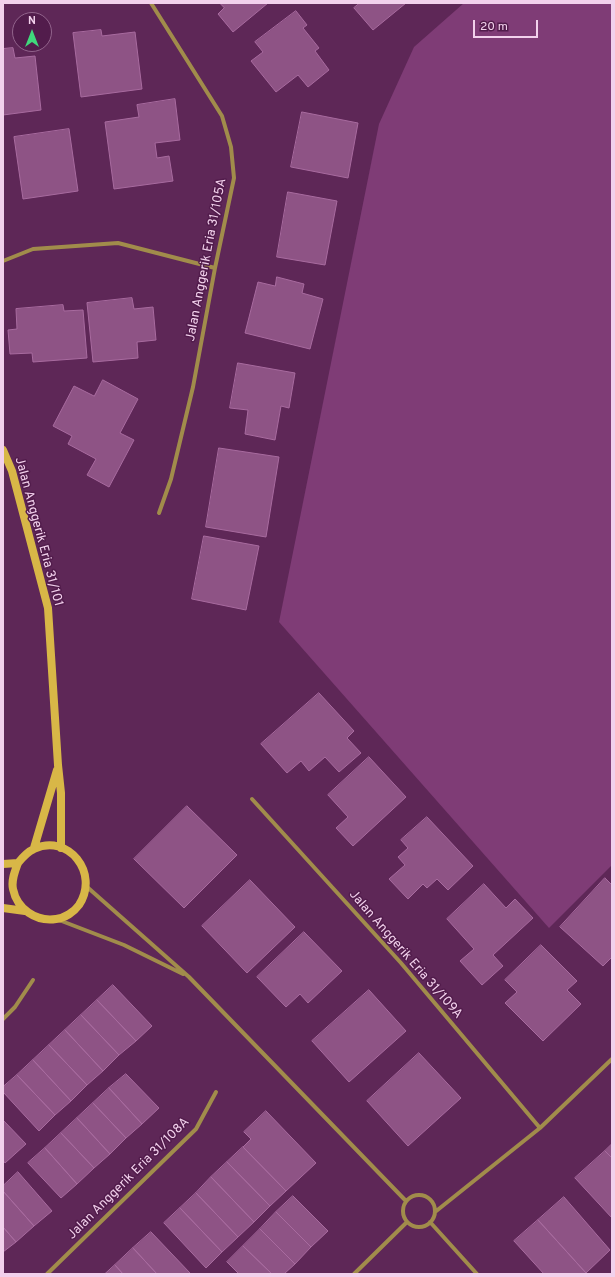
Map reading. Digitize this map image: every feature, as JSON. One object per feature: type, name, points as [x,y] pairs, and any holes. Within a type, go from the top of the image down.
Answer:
[{"type":"street","name":"Jalan Anggerik Eria 31/105A","points":[[151,3],[222,116],[231,147],[234,178],[215,268],[193,387],[171,479],[158,512]]},
{"type":"street","points":[[3,262],[33,249],[118,243],[215,268]]},
{"type":"street","name":"Jalan Anggerik Eria 31/101","points":[[3,450],[12,471],[48,608],[61,793],[61,848]]},
{"type":"street","points":[[3,465],[12,471]]},
{"type":"street","name":"Jalan Anggerik Eria 31/101","points":[[34,848],[58,765]]},
{"type":"street","name":"Jalan Anggerik Eria 31/109A","points":[[252,799],[401,963],[540,1128]]},
{"type":"street","points":[[48,846],[61,848],[72,853],[81,862],[86,874],[84,898],[68,915],[57,919],[46,920],[35,917],[25,911],[17,901],[12,888],[13,875],[18,863],[34,848],[48,846]]},
{"type":"street","points":[[3,864],[18,863]]},
{"type":"street","points":[[86,886],[189,977],[406,1201]]},
{"type":"street","points":[[3,908],[25,911]]},
{"type":"street","points":[[57,919],[124,945],[189,977]]},
{"type":"street","points":[[3,1019],[15,1008],[33,980]]},
{"type":"street","points":[[435,1212],[540,1128],[612,1059]]},
{"type":"street","name":"Jalan Anggerik Eria 31/108A","points":[[47,1274],[196,1129],[216,1092]]},
{"type":"street","points":[[420,1194],[428,1197],[434,1203],[434,1218],[425,1225],[419,1227],[412,1226],[404,1218],[402,1212],[406,1201],[412,1195],[420,1194]]},
{"type":"street","points":[[354,1274],[407,1222]]},
{"type":"street","points":[[430,1222],[477,1274]]},
{"type":"shaded area","points":[[464,3],[612,3],[612,865],[549,928],[279,622],[379,124],[414,47]]},
{"type":"building","points":[[220,3],[268,3],[233,32],[218,14],[224,8]]},
{"type":"building","points":[[360,3],[406,3],[373,30],[354,8]]},
{"type":"building","points":[[296,11],[307,25],[303,28],[319,48],[315,51],[329,70],[308,87],[298,75],[276,92],[251,61],[263,52],[255,42]]},
{"type":"building","points":[[101,30],[102,36],[135,32],[142,89],[81,97],[73,33]]},
{"type":"building","points":[[12,48],[15,58],[35,56],[41,110],[3,115],[3,49]]},
{"type":"building","points":[[175,99],[180,140],[155,143],[157,158],[169,156],[173,181],[114,189],[105,122],[139,117],[137,105]]},
{"type":"building","points":[[302,112],[358,123],[348,178],[291,167]]},
{"type":"building","points":[[69,129],[78,191],[23,199],[14,137]]},
{"type":"building","points":[[288,192],[337,201],[325,265],[277,257]]},
{"type":"building","points":[[277,277],[304,284],[302,293],[323,299],[310,349],[245,333],[258,282],[275,286]]},
{"type":"building","points":[[132,298],[134,309],[153,307],[156,340],[137,342],[138,358],[93,362],[87,303]]},
{"type":"building","points":[[63,305],[64,311],[83,310],[87,358],[33,362],[32,353],[10,354],[8,330],[17,329],[16,309]]},
{"type":"building","points":[[238,363],[295,373],[289,408],[281,406],[275,440],[245,434],[248,410],[230,408]]},
{"type":"building","points":[[103,380],[138,399],[120,433],[134,440],[109,487],[87,475],[96,459],[68,444],[72,436],[53,426],[74,386],[94,396]]},
{"type":"building","points":[[219,448],[279,457],[266,537],[206,527]]},
{"type":"building","points":[[204,536],[259,546],[246,610],[192,599]]},
{"type":"building","points":[[319,693],[354,731],[347,738],[361,753],[339,772],[325,757],[309,771],[301,761],[287,773],[261,744]]},
{"type":"building","points":[[369,757],[406,797],[353,846],[336,828],[348,817],[328,795]]},
{"type":"building","points":[[187,806],[237,855],[184,908],[134,859]]},
{"type":"building","points":[[427,817],[473,866],[448,890],[437,879],[427,888],[423,884],[408,899],[389,879],[405,865],[398,857],[408,848],[401,840]]},
{"type":"building","points":[[605,878],[612,885],[612,957],[603,966],[560,927]]},
{"type":"building","points":[[250,880],[295,927],[247,973],[202,926]]},
{"type":"building","points":[[484,884],[506,908],[515,899],[533,918],[493,955],[503,966],[482,985],[460,961],[474,949],[447,919]]},
{"type":"building","points":[[304,932],[342,971],[308,1003],[300,994],[286,1007],[257,977]]},
{"type":"building","points":[[541,945],[577,981],[567,990],[581,1004],[543,1041],[505,1003],[517,992],[505,980]]},
{"type":"building","points":[[113,985],[152,1026],[136,1041],[97,1000]]},
{"type":"building","points":[[369,990],[406,1031],[349,1082],[312,1041]]},
{"type":"building","points":[[97,1000],[136,1041],[119,1055],[81,1015]]},
{"type":"building","points":[[81,1015],[119,1055],[103,1071],[65,1030]]},
{"type":"building","points":[[65,1030],[103,1071],[87,1085],[49,1045]]},
{"type":"building","points":[[49,1045],[87,1085],[71,1101],[33,1060]]},
{"type":"building","points":[[419,1053],[461,1098],[408,1146],[367,1101]]},
{"type":"building","points":[[33,1060],[71,1101],[55,1115],[17,1075]]},
{"type":"building","points":[[126,1074],[159,1108],[142,1124],[109,1088]]},
{"type":"building","points":[[17,1075],[55,1115],[39,1131],[3,1092],[3,1087]]},
{"type":"building","points":[[109,1088],[142,1124],[126,1138],[93,1103]]},
{"type":"building","points":[[93,1103],[126,1138],[110,1154],[77,1118]]},
{"type":"building","points":[[266,1111],[316,1163],[286,1191],[243,1147],[251,1139],[244,1132]]},
{"type":"building","points":[[77,1118],[110,1154],[94,1168],[61,1133]]},
{"type":"building","points":[[3,1120],[26,1144],[5,1163],[3,1160]]},
{"type":"building","points":[[61,1133],[94,1168],[77,1184],[45,1148]]},
{"type":"building","points":[[612,1144],[612,1158],[605,1151]]},
{"type":"building","points":[[243,1147],[286,1191],[270,1206],[227,1162]]},
{"type":"building","points":[[45,1148],[77,1184],[61,1198],[28,1163]]},
{"type":"building","points":[[605,1151],[612,1158],[612,1218],[575,1178]]},
{"type":"building","points":[[227,1162],[270,1206],[254,1222],[211,1177]]},
{"type":"building","points":[[18,1172],[52,1211],[34,1226],[3,1191],[3,1186]]},
{"type":"building","points":[[211,1177],[254,1222],[238,1237],[196,1193]]},
{"type":"building","points":[[3,1191],[34,1226],[16,1242],[3,1227]]},
{"type":"building","points":[[196,1193],[238,1237],[222,1252],[180,1208]]},
{"type":"building","points":[[293,1196],[328,1231],[311,1247],[276,1212]]},
{"type":"building","points":[[564,1197],[610,1250],[586,1273],[538,1220]]},
{"type":"building","points":[[180,1208],[222,1252],[206,1268],[164,1223]]},
{"type":"building","points":[[276,1212],[311,1247],[295,1264],[260,1229]]},
{"type":"building","points":[[538,1220],[586,1273],[544,1274],[514,1241]]},
{"type":"building","points":[[3,1227],[16,1242],[3,1252]]},
{"type":"building","points":[[260,1229],[295,1264],[284,1274],[272,1274],[243,1246]]},
{"type":"building","points":[[151,1232],[190,1273],[189,1274],[157,1274],[133,1248]]},
{"type":"building","points":[[243,1246],[272,1274],[239,1274],[227,1262]]},
{"type":"building","points":[[133,1248],[157,1274],[123,1274],[115,1265]]},
{"type":"building","points":[[115,1265],[123,1274],[105,1274]]}]
